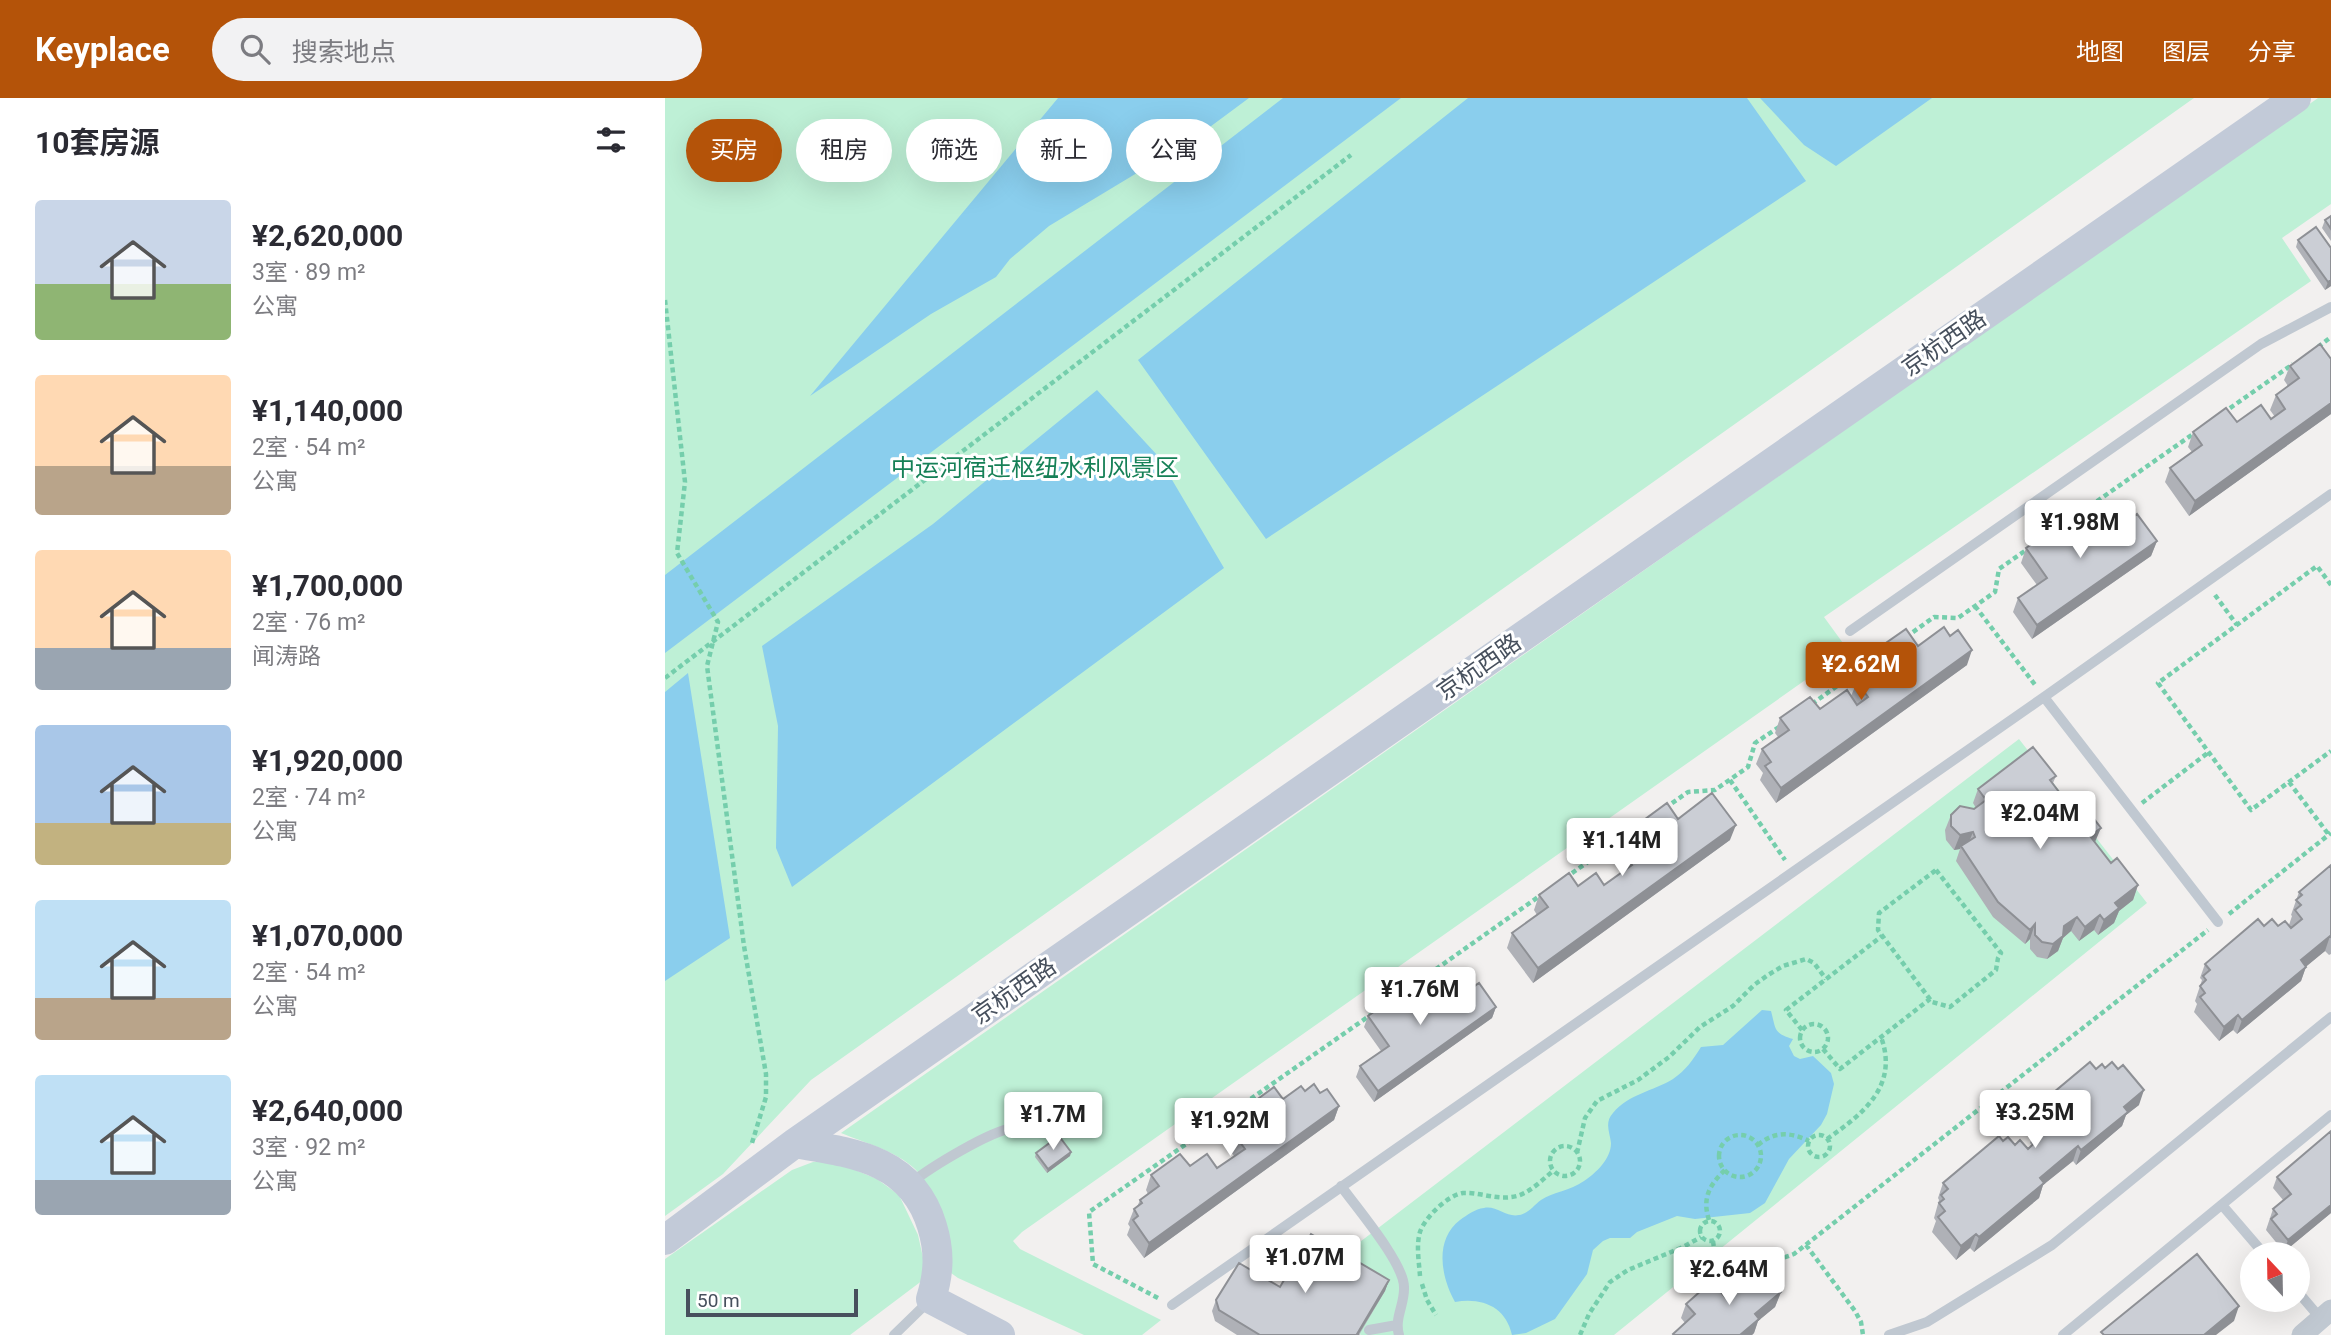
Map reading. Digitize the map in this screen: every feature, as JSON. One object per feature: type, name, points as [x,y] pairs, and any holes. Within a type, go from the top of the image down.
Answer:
[{"type":"street","name":"京杭西路","points":[[665,1240],[795,1143],[2296,98]]},
{"type":"street","points":[[795,1143],[852,1152],[884,1166],[909,1184],[919,1194],[935,1236],[939,1261],[930,1299],[1000,1335]]},
{"type":"street","points":[[2302,1335],[2326,1314]]},
{"type":"lane","points":[[1850,631],[2261,344],[2331,307]]},
{"type":"lane","points":[[1172,1305],[2331,494]]},
{"type":"lane","points":[[2044,697],[2218,922]]},
{"type":"lane","points":[[1889,1335],[1927,1322],[2052,1245],[2331,1017]]},
{"type":"lane","points":[[909,1184],[929,1169],[1000,1131],[1028,1128],[1041,1131],[1070,1115]]},
{"type":"lane","points":[[2063,1335],[2331,1115]]},
{"type":"lane","points":[[1341,1186],[1394,1259],[1404,1287],[1398,1330],[1369,1330]]},
{"type":"lane","points":[[2222,1205],[2254,1242]]},
{"type":"lane","points":[[894,1335],[930,1299]]},
{"type":"lane","points":[[2310,1301],[2326,1314]]},
{"type":"path","points":[[665,678],[1351,155]]},
{"type":"path","points":[[665,300],[685,482],[677,553],[718,622],[707,666],[744,946],[766,1074],[766,1097],[740,1184]]},
{"type":"path","points":[[2308,353],[2331,337]]},
{"type":"path","points":[[2217,417],[2297,361]]},
{"type":"path","points":[[2080,513],[2205,425]]},
{"type":"path","points":[[1901,641],[1934,617],[1958,618],[1995,592],[2000,569],[2034,545]]},
{"type":"path","points":[[2331,585],[2317,566],[2158,683],[2251,810],[2331,751]]},
{"type":"path","points":[[2206,583],[2237,625]]},
{"type":"path","points":[[1975,606],[2044,697]]},
{"type":"path","points":[[1811,704],[1878,657]]},
{"type":"path","points":[[1654,816],[1688,792],[1716,790],[1748,768],[1755,743],[1789,720]]},
{"type":"path","points":[[2133,810],[2209,752]]},
{"type":"path","points":[[1730,780],[1793,872]]},
{"type":"path","points":[[1713,1241],[1716,1262],[1712,1276],[1760,1266],[1794,1254],[2330,834],[2289,782]]},
{"type":"path","points":[[1564,879],[1643,824]]},
{"type":"path","points":[[1936,870],[2001,953],[1997,958],[1996,970],[1949,1007],[1930,999],[1882,936],[1878,930],[1879,913],[1936,870]]},
{"type":"path","points":[[1417,982],[1552,887]]},
{"type":"path","points":[[1802,1030],[1810,1024],[1824,1028],[1828,1041],[1823,1049],[1815,1052],[1806,1050],[1801,1043],[1802,1030],[1786,1010],[1882,936]]},
{"type":"path","points":[[1577,1153],[1569,1147],[1555,1149],[1549,1162],[1553,1171],[1562,1176],[1571,1175],[1579,1167],[1577,1153],[1585,1118],[1597,1101],[1638,1080],[1669,1057],[1700,1027],[1733,1006],[1768,975],[1783,966],[1806,959],[1814,963],[1826,979]]},
{"type":"path","points":[[1823,1049],[1840,1069],[1930,999]]},
{"type":"path","points":[[1172,1305],[1093,1264],[1089,1212],[1383,1006]]},
{"type":"path","points":[[1827,1139],[1866,1110],[1875,1098],[1887,1069],[1886,1051],[1881,1037]]},
{"type":"path","points":[[1758,1145],[1766,1138],[1787,1134],[1809,1141]]},
{"type":"path","points":[[1748,1136],[1758,1145],[1761,1158],[1755,1171],[1743,1177],[1725,1170],[1719,1157],[1720,1150],[1728,1139],[1748,1136]]},
{"type":"path","points":[[1809,1141],[1818,1136],[1827,1139]]},
{"type":"path","points":[[1809,1141],[1811,1154],[1822,1157],[1829,1149],[1827,1139]]},
{"type":"path","points":[[1709,1220],[1705,1208],[1707,1192],[1725,1170]]},
{"type":"path","points":[[1436,1315],[1427,1300],[1420,1279],[1418,1249],[1420,1232],[1426,1221],[1451,1197],[1463,1193],[1490,1198],[1518,1196],[1553,1171]]},
{"type":"path","points":[[1709,1220],[1720,1227],[1720,1234],[1713,1241],[1706,1241],[1701,1237],[1700,1227],[1709,1220]]},
{"type":"path","points":[[1580,1335],[1588,1314],[1610,1282],[1628,1270],[1701,1237]]},
{"type":"path","points":[[1806,1245],[1855,1311],[1861,1322],[1863,1335]]},
{"type":"green space","name":"中运河宿迁枢纽水利风景区","points":[[665,98],[2194,98],[811,1080],[723,1174],[665,1216]]},
{"type":"green space","points":[[2318,98],[2331,98],[2331,204],[2282,238],[2311,281],[1824,617],[1848,650],[1022,1232],[1013,1241],[1020,1249],[1161,1320],[1142,1335],[1084,1335],[958,1278],[951,1273],[933,1203],[915,1169],[890,1152],[841,1133]]},
{"type":"green space","points":[[2019,739],[2147,903],[1614,1335],[1361,1335],[1293,1293]]},
{"type":"green space","points":[[813,1162],[836,1162],[877,1179],[899,1195],[918,1235],[924,1262],[923,1280],[850,1335],[665,1335],[665,1259],[792,1170]]},
{"type":"water","points":[[1058,98],[1249,98],[1221,119],[1126,119],[1126,180],[1049,226],[1010,259],[996,277],[931,314],[810,396],[988,182],[1002,182],[1002,165],[1016,148],[1016,182],[1112,182],[1112,119],[1041,119]]},
{"type":"water","points":[[1283,98],[1401,98],[665,653],[665,575],[1174,182],[1222,182],[1222,145]]},
{"type":"water","points":[[1468,98],[1747,98],[1806,181],[1266,539],[1138,360]]},
{"type":"water","points":[[1760,98],[1932,98],[1836,166],[1804,145]]},
{"type":"water","points":[[1097,390],[1158,456],[1224,568],[792,887],[776,848],[778,726],[762,646],[933,524]]},
{"type":"water","points":[[688,673],[730,938],[665,981],[665,692]]},
{"type":"water","points":[[1762,1010],[1771,1011],[1776,1030],[1793,1039],[1789,1046],[1794,1056],[1800,1059],[1813,1056],[1831,1073],[1834,1084],[1827,1114],[1821,1125],[1789,1159],[1765,1203],[1750,1213],[1695,1219],[1677,1216],[1637,1232],[1630,1238],[1610,1238],[1603,1241],[1593,1250],[1587,1274],[1555,1319],[1526,1333],[1512,1335],[1504,1317],[1491,1306],[1474,1301],[1455,1302],[1446,1281],[1443,1248],[1452,1228],[1460,1220],[1474,1211],[1488,1208],[1510,1215],[1522,1214],[1546,1197],[1584,1181],[1606,1160],[1611,1143],[1609,1120],[1619,1107],[1673,1079],[1689,1065],[1701,1047],[1723,1045]]},
{"type":"building","points":[[2331,216],[2331,229],[2325,220]]},
{"type":"building","points":[[2316,227],[2331,248],[2331,280],[2328,282],[2298,240]]},
{"type":"building","points":[[2320,344],[2331,359],[2331,403],[2195,501],[2170,468],[2202,445],[2193,432],[2226,408],[2237,422],[2261,405],[2271,419],[2285,409],[2276,395],[2299,378],[2290,366]]},
{"type":"building","points":[[2085,507],[2105,537],[2137,514],[2157,541],[2037,625],[2018,598],[2047,578],[2026,548]]},
{"type":"building","points":[[1944,627],[1950,636],[1958,630],[1972,650],[1781,788],[1765,766],[1771,762],[1762,749],[1789,730],[1780,718],[1810,697],[1820,709],[1847,690],[1857,705],[1868,697],[1857,682],[1881,663],[1873,652],[1906,629],[1918,646]]},
{"type":"building","points":[[2033,747],[2056,776],[2050,780],[2066,801],[2075,794],[2101,828],[2090,836],[2111,863],[2117,858],[2138,885],[2115,903],[2119,908],[2104,920],[2100,915],[2085,927],[2077,917],[2064,926],[2063,936],[2053,944],[2042,942],[2035,935],[2035,924],[2030,930],[1998,902],[1961,846],[1975,837],[1973,832],[1960,835],[1951,826],[1951,815],[1960,806],[1974,809],[1986,800],[1978,789]]},
{"type":"building","points":[[1712,793],[1736,825],[1538,968],[1512,933],[1548,907],[1539,895],[1569,873],[1578,886],[1596,873],[1604,885],[1632,865],[1623,853],[1641,840],[1633,828],[1667,803],[1678,819]]},
{"type":"building","points":[[2331,865],[2331,937],[2301,960],[2306,967],[2242,1020],[2238,1015],[2224,1027],[2200,997],[2205,993],[2200,986],[2206,980],[2203,976],[2210,970],[2205,964],[2258,919],[2264,926],[2272,919],[2278,926],[2285,921],[2291,928],[2302,919],[2295,910],[2301,905],[2296,900],[2302,895],[2299,892]]},
{"type":"building","points":[[1425,976],[1446,1006],[1479,983],[1496,1007],[1378,1091],[1360,1066],[1389,1046],[1368,1016]]},
{"type":"building","points":[[2090,1062],[2096,1069],[2102,1064],[2105,1068],[2112,1062],[2118,1069],[2123,1065],[2144,1090],[2124,1107],[2128,1112],[2081,1150],[2078,1146],[2040,1178],[2044,1183],[1979,1237],[1976,1234],[1961,1246],[1938,1217],[1945,1211],[1939,1203],[1944,1199],[1941,1195],[1948,1189],[1943,1183],[1999,1136],[2003,1141],[2008,1137],[2015,1145],[2020,1140],[2028,1149],[2042,1136],[2036,1128],[2040,1124],[2035,1118],[2040,1115],[2035,1108]]},
{"type":"building","points":[[1314,1084],[1320,1093],[1327,1089],[1339,1106],[1149,1243],[1133,1220],[1138,1216],[1134,1209],[1142,1203],[1140,1200],[1159,1186],[1151,1175],[1180,1154],[1190,1166],[1207,1154],[1217,1168],[1245,1149],[1234,1134],[1252,1121],[1244,1109],[1274,1087],[1283,1099],[1301,1086],[1305,1091]]},
{"type":"building","points":[[2331,1131],[2331,1205],[2288,1240],[2271,1219],[2277,1214],[2273,1209],[2291,1194],[2277,1177]]},
{"type":"building","points":[[1059,1136],[1071,1152],[1048,1169],[1036,1153]]},
{"type":"building","points":[[1311,1234],[1389,1280],[1357,1334],[1359,1335],[1260,1335],[1219,1310],[1216,1300],[1239,1263],[1280,1287]]},
{"type":"building","points":[[2197,1254],[2239,1306],[2204,1335],[2104,1335],[2101,1332]]},
{"type":"building","points":[[1760,1268],[1781,1292],[1755,1314],[1759,1319],[1740,1335],[1673,1334],[1695,1314],[1686,1304],[1712,1281],[1725,1297]]}]
